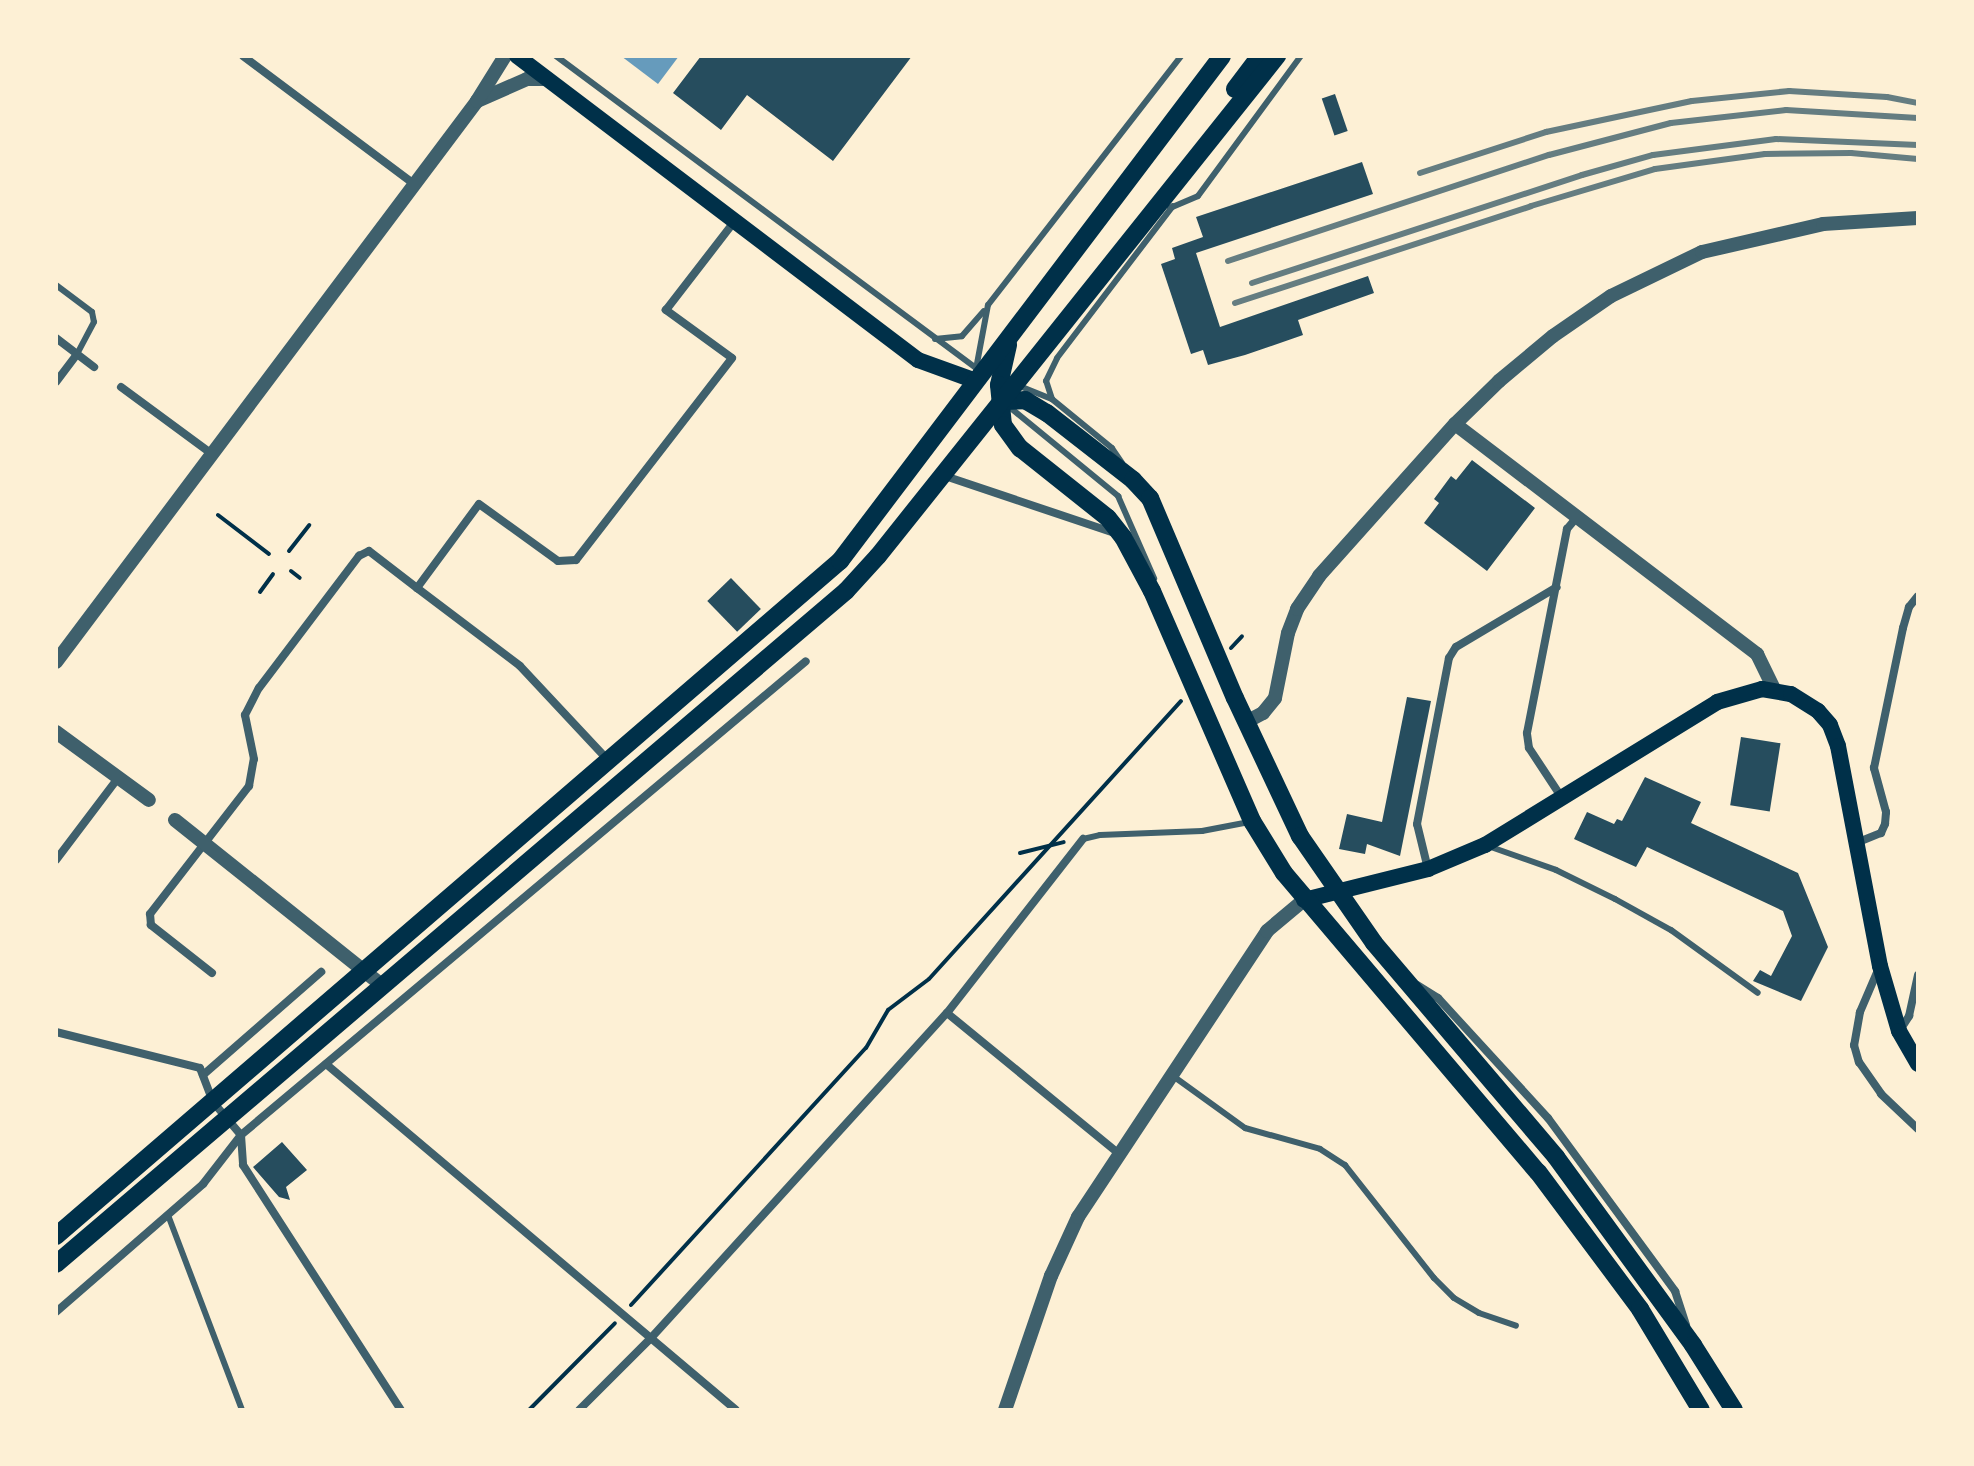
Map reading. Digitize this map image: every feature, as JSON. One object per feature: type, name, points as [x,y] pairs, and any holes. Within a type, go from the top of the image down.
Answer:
[{"type":"main road","points":[[517,56],[918,360],[995,379],[1050,406],[1150,498],[1246,722],[1300,836],[1402,976],[1556,1157],[1693,1345],[1734,1410]]},
{"type":"main road","points":[[56,1236],[840,561],[995,379],[1016,326],[1222,56]]},
{"type":"main road","points":[[1205,143],[1218,112],[1260,56]]},
{"type":"main road","points":[[995,379],[1031,365],[1045,349],[1205,143],[1277,56]]},
{"type":"main road","points":[[995,379],[1002,401],[1003,425],[1009,436],[1108,518],[1123,537],[1152,591],[1249,816],[1304,900],[1538,1172],[1640,1309],[1701,1410]]},
{"type":"main road","points":[[995,379],[1002,401]]},
{"type":"main road","points":[[56,1264],[822,614],[878,556],[1002,401],[1025,400],[1050,406]]},
{"type":"main road","points":[[1304,900],[1428,869],[1485,845],[1717,702],[1739,693],[1774,689],[1805,702],[1830,725],[1840,756],[1880,966],[1899,1031],[1918,1064]]},
{"type":"street","points":[[243,56],[414,184]]},
{"type":"street","points":[[56,662],[477,101],[505,56]]},
{"type":"street","points":[[477,101],[527,79],[548,79]]},
{"type":"street","points":[[1246,722],[1263,713],[1275,698],[1288,633],[1297,609],[1319,576],[1455,424],[1499,381],[1553,336],[1611,296],[1659,270],[1702,252],[1823,224],[1918,218]]},
{"type":"street","points":[[417,588],[479,504],[558,561],[576,560],[732,358],[666,310],[734,222]]},
{"type":"street","points":[[56,338],[94,367]]},
{"type":"street","points":[[56,382],[77,354]]},
{"type":"street","points":[[121,387],[212,454]]},
{"type":"street","points":[[1455,424],[1757,654],[1774,689]]},
{"type":"street","points":[[941,475],[1123,537]]},
{"type":"street","points":[[1562,798],[1529,748],[1527,733],[1567,529],[1577,517]]},
{"type":"street","points":[[212,973],[151,925],[150,914],[249,786],[254,759],[245,724],[247,707],[359,556],[369,551],[520,666],[610,762]]},
{"type":"street","points":[[1428,869],[1417,824],[1449,658],[1456,647],[1557,587]]},
{"type":"street","points":[[1856,843],[1881,833],[1885,824],[1886,812],[1874,768],[1903,628],[1909,607],[1918,596]]},
{"type":"street","points":[[56,1312],[203,1184],[241,1135],[806,661]]},
{"type":"street","points":[[56,732],[149,800]]},
{"type":"street","points":[[56,860],[118,778]]},
{"type":"street","points":[[175,820],[383,986]]},
{"type":"street","points":[[579,1410],[651,1338],[947,1013],[1083,839]]},
{"type":"street","points":[[1005,1410],[1051,1276],[1078,1217],[1267,931],[1304,900]]},
{"type":"street","points":[[1880,966],[1860,1012],[1854,1045],[1859,1062],[1881,1094],[1918,1129]]},
{"type":"street","points":[[203,1075],[321,972]]},
{"type":"street","points":[[1899,1031],[1909,1016],[1918,975]]},
{"type":"street","points":[[947,1013],[1118,1153]]},
{"type":"street","points":[[56,1032],[195,1065],[203,1075],[213,1102],[241,1135],[243,1165],[401,1410]]},
{"type":"street","points":[[326,1064],[736,1410]]},
{"type":"lane","points":[[556,56],[932,339],[995,379]]},
{"type":"lane","points":[[932,339],[962,336],[1181,56]]},
{"type":"lane","points":[[1145,220],[1198,196],[1301,56]]},
{"type":"lane","points":[[1050,406],[1046,381],[1052,365],[1173,206]]},
{"type":"lane","points":[[56,285],[92,312],[94,322],[77,354]]},
{"type":"lane","points":[[988,305],[995,379]]},
{"type":"lane","points":[[1002,401],[1107,485],[1125,508],[1247,795],[1249,816],[1202,831],[1100,835],[1083,839]]},
{"type":"lane","points":[[1485,845],[1556,870],[1615,899],[1671,930],[1758,993]]},
{"type":"lane","points":[[1172,1075],[1245,1128],[1320,1149],[1345,1165],[1434,1278],[1454,1298],[1479,1313],[1516,1326]]},
{"type":"lane","points":[[168,1215],[242,1410]]},
{"type":"path","points":[[218,515],[269,554]]},
{"type":"path","points":[[289,551],[309,525]]},
{"type":"path","points":[[291,571],[300,578]]},
{"type":"path","points":[[260,592],[273,574]]},
{"type":"path","points":[[631,1305],[866,1048],[888,1010],[929,979],[1164,719]]},
{"type":"path","points":[[1020,853],[1052,843],[1083,839]]},
{"type":"path","points":[[529,1410],[620,1317]]},
{"type":"water","points":[[621,56],[679,56],[658,84]]},
{"type":"building","points":[[701,56],[912,56],[833,161],[747,95],[721,130],[673,93]]},
{"type":"building","points":[[1335,94],[1348,131],[1334,135],[1322,99]]},
{"type":"building","points":[[1362,162],[1373,194],[1196,253],[1220,327],[1368,276],[1374,293],[1298,320],[1303,335],[1245,355],[1208,365],[1203,350],[1191,354],[1161,264],[1175,259],[1172,248],[1203,237],[1196,217]]},
{"type":"building","points":[[1472,460],[1535,508],[1487,571],[1424,523],[1439,503],[1434,499],[1451,476],[1456,480]]},
{"type":"building","points":[[731,578],[761,609],[737,632],[707,601]]},
{"type":"building","points":[[1407,697],[1431,701],[1400,856],[1367,844],[1365,854],[1339,849],[1347,814],[1382,822]]},
{"type":"building","points":[[1741,737],[1781,743],[1770,811],[1730,805]]},
{"type":"building","points":[[1645,777],[1701,802],[1691,823],[1798,873],[1828,947],[1801,1001],[1753,981],[1760,970],[1771,976],[1792,936],[1783,911],[1647,847],[1636,867],[1574,839],[1587,812],[1614,824],[1617,819],[1622,821]]},
{"type":"building","points":[[282,1142],[307,1170],[286,1187],[290,1200],[279,1197],[253,1167]]},
{"type":"railway","points":[[1420,173],[1546,132],[1692,101],[1789,91],[1887,97],[1918,103]]},
{"type":"railway","points":[[1228,261],[1549,155],[1671,123],[1786,110],[1918,118]]},
{"type":"railway","points":[[1252,283],[1582,175],[1653,155],[1776,139],[1918,145]]},
{"type":"railway","points":[[1235,303],[1531,206],[1655,169],[1765,154],[1851,153],[1918,159]]}]
